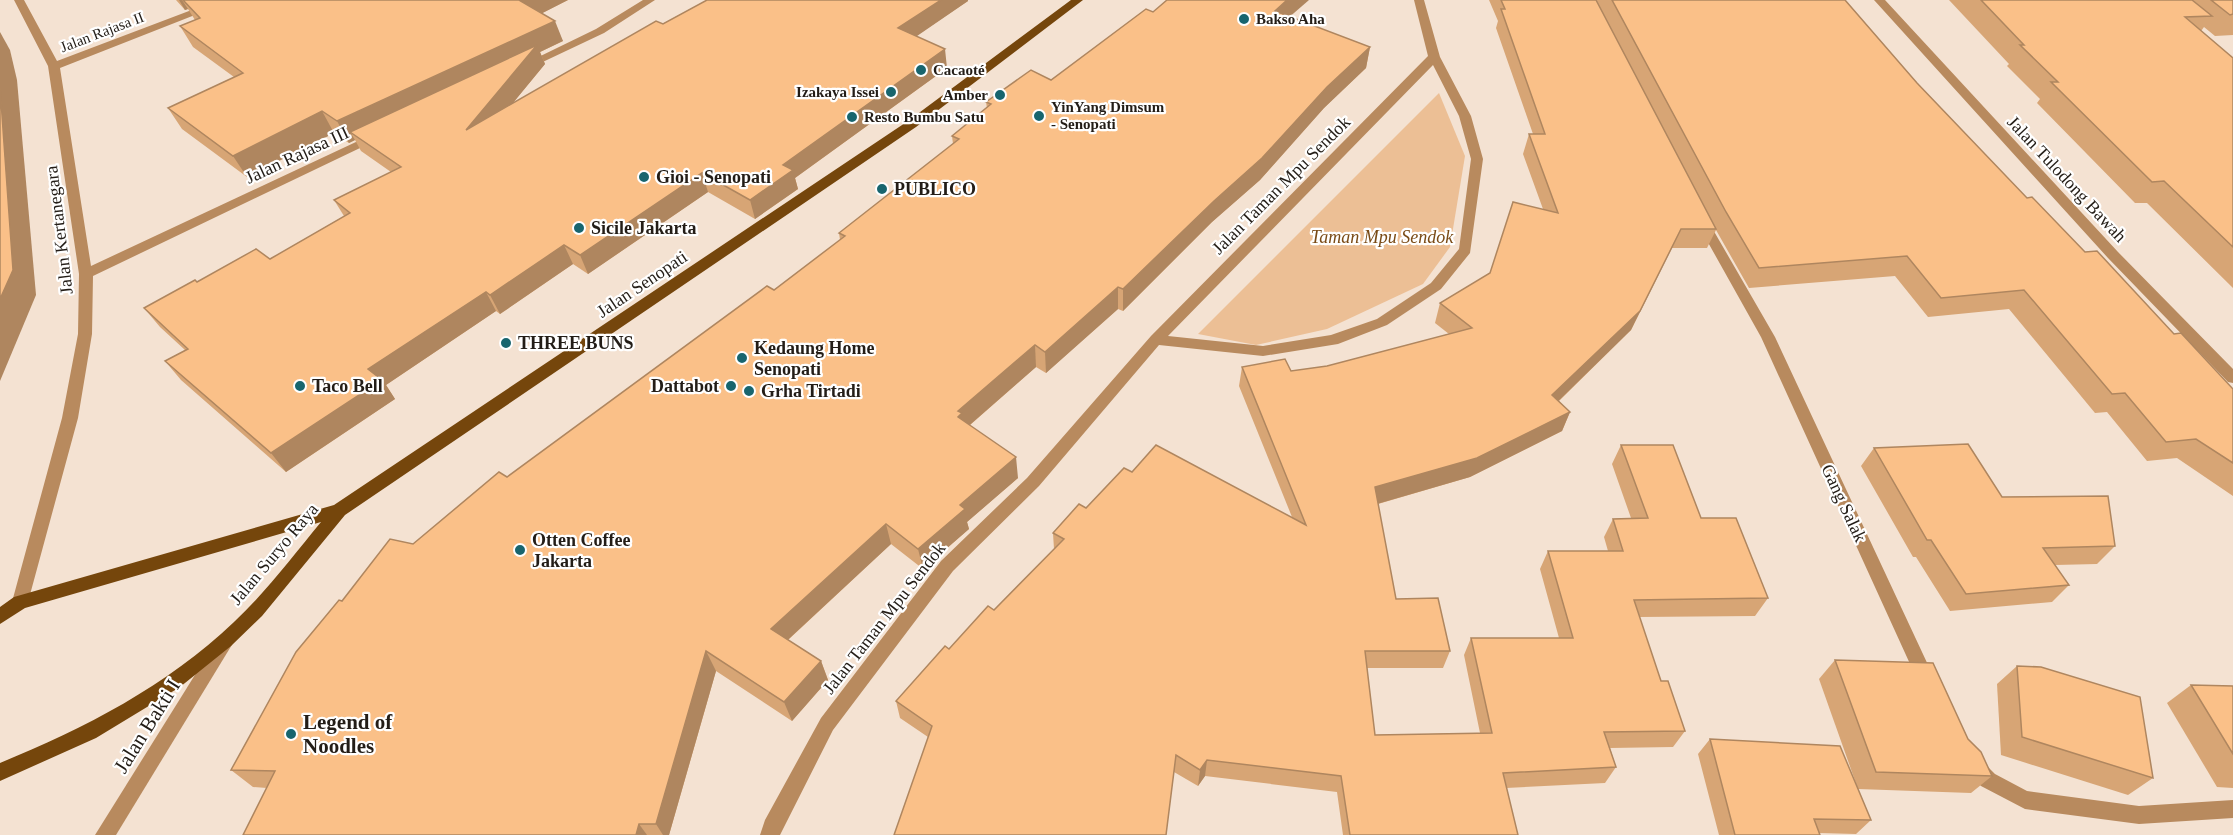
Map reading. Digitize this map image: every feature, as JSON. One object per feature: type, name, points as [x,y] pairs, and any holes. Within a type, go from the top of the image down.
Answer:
[{"type":"main road","name":"Jalan Senopati","points":[[339,510],[912,124],[1078,0]]},
{"type":"main road","name":"Jalan Suryo Raya","points":[[0,617],[20,602],[339,510]]},
{"type":"main road","name":"Jalan Suryo Raya","points":[[0,772],[35,759],[114,719],[166,687],[226,641],[291,572],[339,510]]},
{"type":"street","name":"Jalan Kertanegara","points":[[19,0],[54,66],[86,274],[85,334],[70,418],[20,602]]},
{"type":"street","name":"Jalan Rajasa II","points":[[54,66],[228,0]]},
{"type":"street","points":[[514,72],[600,31],[650,0]]},
{"type":"street","points":[[1156,340],[1263,351],[1333,340],[1382,322],[1436,286],[1465,250],[1477,159],[1466,116],[1434,57],[1419,0]]},
{"type":"street","name":"Jalan Tulodong Bawah","points":[[1879,0],[2113,255],[2233,378]]},
{"type":"street","name":"Jalan Taman Mpu Sendok","points":[[770,835],[772,827],[827,723],[947,566],[1032,482],[1156,340],[1434,57]]},
{"type":"street","name":"Jalan Rajasa III","points":[[86,274],[385,133]]},
{"type":"street","name":"Gang Salak","points":[[1697,212],[1768,337],[1933,696]]},
{"type":"street","name":"Jalan Bakti I","points":[[105,835],[226,641]]},
{"type":"street","points":[[1965,757],[1988,780],[2025,800],[2139,815],[2233,809]]},
{"type":"green space","name":"Taman Mpu Sendok","points":[[1439,93],[1465,156],[1450,247],[1423,284],[1327,329],[1256,345],[1198,334]]},
{"type":"building","points":[[183,0],[519,0],[555,21],[337,121],[322,111],[233,156],[168,108],[243,73],[180,26],[200,18]]},
{"type":"building","points":[[707,0],[941,0],[898,28],[945,49],[783,165],[793,170],[750,200],[702,173],[580,255],[564,245],[490,295],[486,292],[368,369],[382,380],[271,453],[165,361],[188,349],[144,308],[256,249],[270,259],[350,213],[334,200],[401,167],[350,132],[537,45],[466,130],[656,21],[663,24]]},
{"type":"building","points":[[1167,0],[1287,0],[1275,11],[1370,47],[1327,87],[1262,158],[1123,289],[1118,287],[1045,352],[1035,345],[958,411],[962,413],[958,417],[1016,457],[960,505],[965,509],[918,549],[886,524],[771,629],[821,661],[784,702],[706,651],[656,824],[639,824],[636,835],[243,835],[275,771],[231,770],[296,652],[339,600],[342,601],[390,539],[413,544],[499,472],[507,477],[767,286],[774,290],[845,236],[839,233],[959,139],[952,136],[991,104],[986,102],[1031,70],[1051,80],[1146,9],[1153,12]]},
{"type":"building","points":[[1501,0],[1596,0],[1716,229],[1681,229],[1640,311],[1552,395],[1570,412],[1477,458],[1375,487],[1396,599],[1438,598],[1450,651],[1365,651],[1375,735],[1492,733],[1471,638],[1573,638],[1548,551],[1623,551],[1613,519],[1648,518],[1621,445],[1673,445],[1701,518],[1736,518],[1768,598],[1634,600],[1661,681],[1668,681],[1685,731],[1604,732],[1616,767],[1503,773],[1518,835],[1350,835],[1341,776],[1207,760],[1200,770],[1176,755],[1166,835],[894,835],[932,726],[896,701],[945,646],[949,649],[988,606],[994,610],[1064,539],[1053,533],[1079,504],[1086,508],[1124,468],[1132,472],[1156,445],[1306,525],[1242,367],[1285,359],[1291,371],[1327,366],[1472,328],[1440,303],[1490,273],[1513,202],[1558,213],[1529,134],[1545,134],[1501,9],[1505,9]]},
{"type":"building","points":[[1612,0],[1845,0],[1917,83],[2027,198],[2032,197],[2085,252],[2097,251],[2174,334],[2181,333],[2233,389],[2233,463],[2196,439],[2166,442],[2125,393],[2112,394],[2024,290],[1941,298],[1907,256],[1759,268],[1726,212]]},
{"type":"building","points":[[1981,0],[2192,0],[2212,16],[2185,17],[2233,58],[2233,247],[2164,181],[2152,182],[2051,82],[2058,82],[2020,45],[2024,45]]},
{"type":"building","points":[[2211,0],[2233,0],[2233,14],[2230,15]]},
{"type":"building","points":[[0,87],[13,270],[0,299]]},
{"type":"building","points":[[1968,444],[2002,497],[2108,496],[2115,546],[2043,548],[2069,585],[1966,594],[1931,540],[1927,540],[1874,448]]},
{"type":"building","points":[[1835,660],[1933,663],[1968,739],[1981,752],[1992,776],[1876,772]]},
{"type":"building","points":[[2017,666],[2041,667],[2140,697],[2153,778],[2022,737]]},
{"type":"building","points":[[2191,685],[2233,686],[2233,754]]},
{"type":"building","points":[[1710,739],[1840,746],[1871,820],[1814,819],[1820,835],[1735,835]]},
{"type":"place","name":"Bakso Aha","points":[[1244,19]]},
{"type":"place","name":"Cacaoté","points":[[921,70]]},
{"type":"place","name":"Izakaya Issei","points":[[891,92]]},
{"type":"place","name":"Amber","points":[[1000,95]]},
{"type":"place","name":"YinYang Dimsum - Senopati","points":[[1039,116]]},
{"type":"place","name":"Resto Bumbu Satu","points":[[852,117]]},
{"type":"place","name":"Gioi - Senopati","points":[[644,177]]},
{"type":"place","name":"PUBLICO","points":[[882,189]]},
{"type":"place","name":"Sicile Jakarta","points":[[579,228]]},
{"type":"place","name":"THREE BUNS","points":[[506,343]]},
{"type":"place","name":"Kedaung Home Senopati","points":[[742,358]]},
{"type":"place","name":"Taco Bell","points":[[300,386]]},
{"type":"place","name":"Dattabot","points":[[731,386]]},
{"type":"place","name":"Grha Tirtadi","points":[[749,391]]},
{"type":"place","name":"Otten Coffee Jakarta","points":[[520,550]]},
{"type":"place","name":"Legend of Noodles","points":[[291,734]]}]
